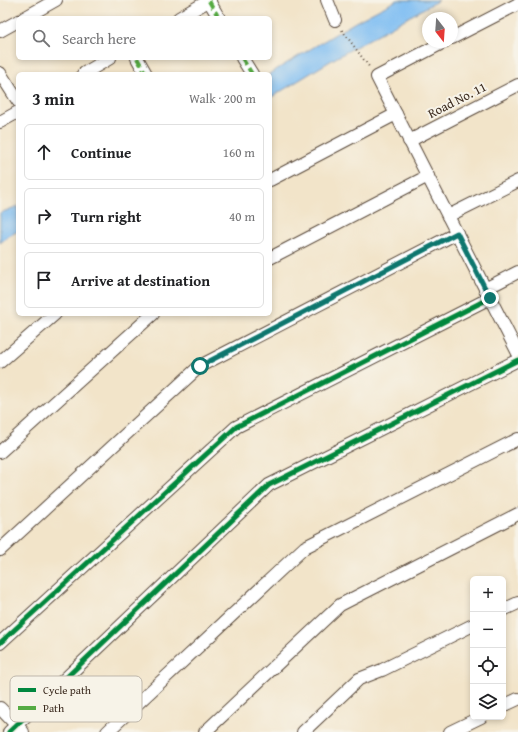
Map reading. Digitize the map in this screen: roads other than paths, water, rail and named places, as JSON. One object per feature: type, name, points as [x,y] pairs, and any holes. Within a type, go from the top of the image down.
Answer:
[{"type":"street","points":[[28,16],[56,0]]},
{"type":"street","points":[[182,16],[209,0],[218,16]]},
{"type":"street","points":[[327,0],[335,20]]},
{"type":"street","points":[[458,35],[518,4]]},
{"type":"street","points":[[0,31],[16,22]]},
{"type":"street","points":[[433,48],[377,77],[518,353]]},
{"type":"street","points":[[86,72],[107,60]]},
{"type":"street","points":[[138,60],[145,72]]},
{"type":"street","points":[[243,60],[251,72]]},
{"type":"street","points":[[0,73],[16,98]]},
{"type":"street","name":"Road No. 11","points":[[409,141],[518,85]]},
{"type":"street","points":[[0,122],[16,113]]},
{"type":"street","points":[[272,179],[396,114]]},
{"type":"street","points":[[272,257],[428,176]]},
{"type":"street","points":[[448,216],[518,181]]},
{"type":"street","points":[[0,550],[200,366],[457,233]]},
{"type":"street","points":[[0,643],[236,427],[487,293],[518,272]]},
{"type":"street","points":[[0,362],[53,316]]},
{"type":"street","points":[[0,452],[151,316]]},
{"type":"street","points":[[72,676],[270,485],[518,360]]},
{"type":"street","points":[[142,699],[305,546],[518,439]]},
{"type":"street","points":[[205,732],[340,605],[518,514]]},
{"type":"street","points":[[506,609],[518,603]]},
{"type":"street","points":[[303,732],[359,680],[470,626]]},
{"type":"street","points":[[506,704],[518,698]]},
{"type":"street","points":[[0,708],[10,722]]},
{"type":"street","points":[[450,732],[475,720]]},
{"type":"street","points":[[16,730],[24,722]]},
{"type":"street","points":[[107,732],[118,722]]},
{"type":"water","points":[[397,0],[439,0],[332,60],[272,97],[272,72],[357,21]]},
{"type":"water","points":[[16,207],[16,232],[0,243],[0,213]]}]
